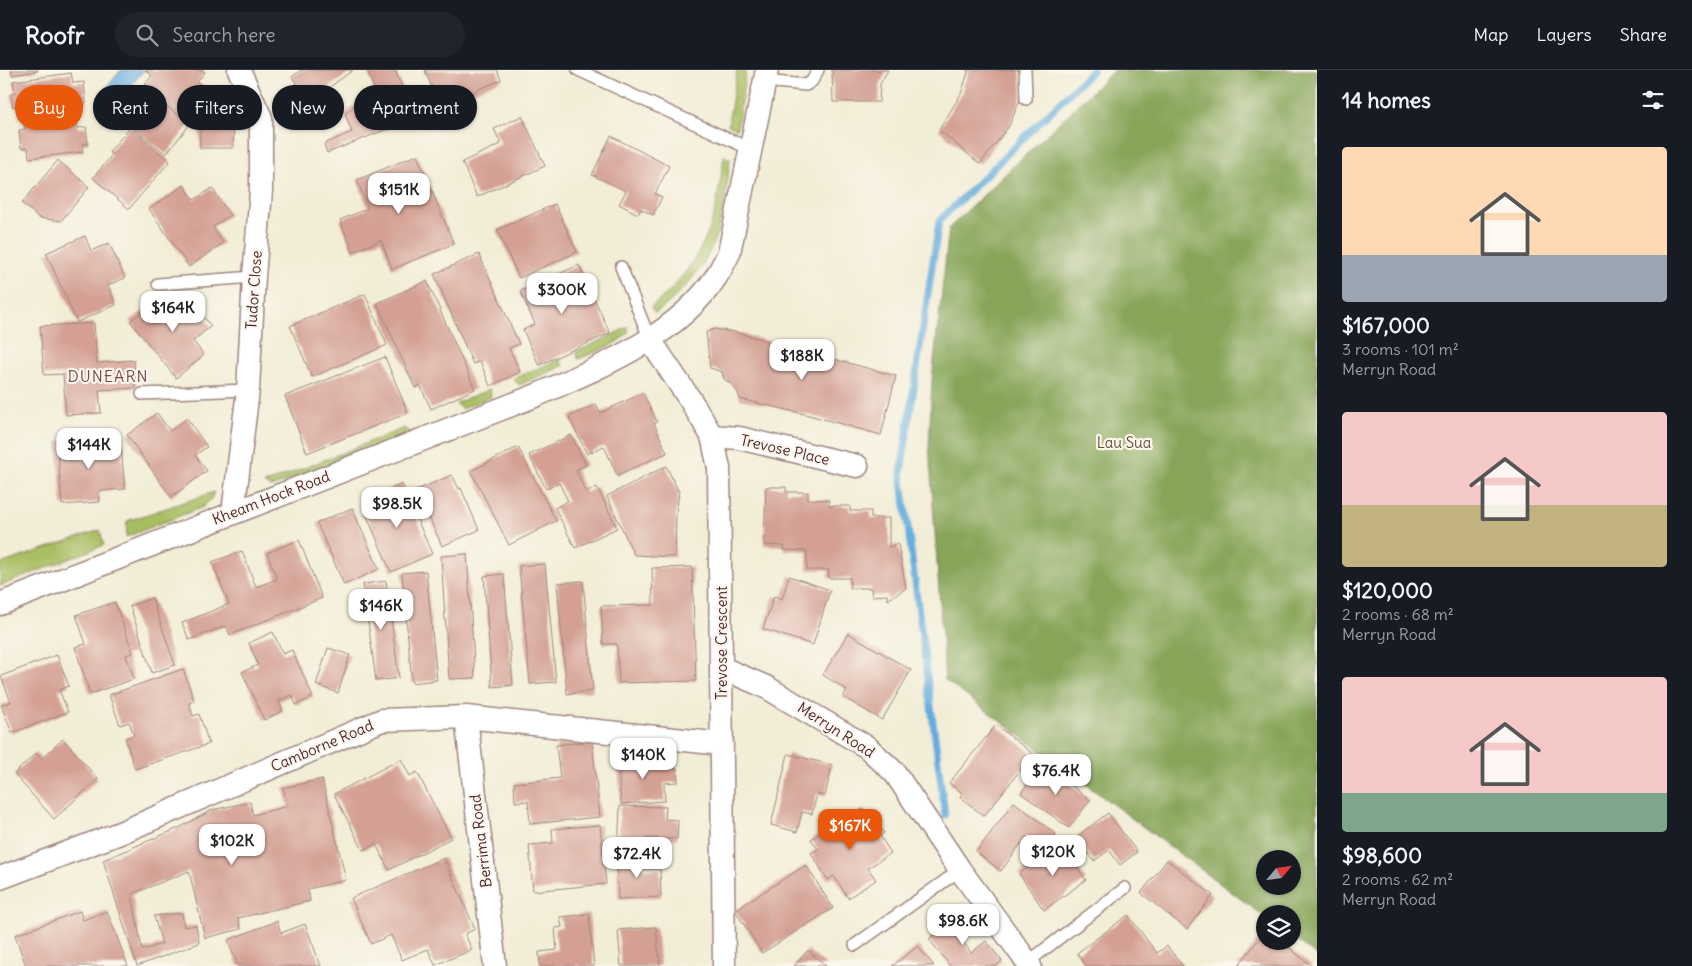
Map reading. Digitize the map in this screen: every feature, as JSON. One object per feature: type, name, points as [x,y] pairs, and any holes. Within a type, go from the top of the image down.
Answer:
[{"type":"street","name":"Tudor Close","points":[[233,513],[248,390],[261,191],[261,118],[239,70]]},
{"type":"street","name":"Kheam Hock Road","points":[[0,604],[537,395],[600,368],[650,340],[697,300],[716,277],[729,253],[765,76]]},
{"type":"street","name":"Trevose Crescent","points":[[650,340],[712,436],[719,468],[724,966]]},
{"type":"street","name":"Trevose Place","points":[[712,436],[739,438],[857,466]]},
{"type":"street","name":"Merryn Road","points":[[722,668],[766,687],[867,747],[894,773],[960,870],[1029,964]]},
{"type":"street","name":"Camborne Road","points":[[0,878],[120,833],[382,720],[466,717],[722,744]]},
{"type":"street","name":"Berrima Road","points":[[466,717],[496,966]]},
{"type":"lane","points":[[578,70],[750,149]]},
{"type":"lane","points":[[765,76],[806,85],[812,81],[818,70]]},
{"type":"lane","points":[[1025,70],[1026,99]]},
{"type":"lane","points":[[621,267],[650,340]]},
{"type":"lane","points":[[158,284],[254,277]]},
{"type":"lane","points":[[142,394],[248,390]]},
{"type":"lane","points":[[855,945],[960,870]]},
{"type":"lane","points":[[1029,964],[1125,888]]},
{"type":"green space","points":[[737,70],[746,70],[737,129],[728,125]]},
{"type":"green space","name":"Lau Sua","points":[[1114,70],[1132,70],[1134,72],[1136,70],[1317,70],[1317,956],[1301,944],[1301,905],[1256,905],[1256,910],[945,680],[929,446],[932,379],[949,228]]},
{"type":"green space","points":[[724,156],[730,159],[725,197],[718,231],[712,247],[693,278],[671,301],[655,313],[651,307],[684,274],[697,255],[707,235],[716,206]]},
{"type":"green space","points":[[628,327],[628,333],[617,342],[578,359],[576,352]]},
{"type":"green space","points":[[560,359],[563,366],[519,385],[513,379]]},
{"type":"green space","points":[[490,389],[491,397],[461,409],[456,403]]},
{"type":"green space","points":[[404,428],[411,433],[272,487],[264,484]]},
{"type":"green space","points":[[214,492],[211,499],[203,507],[126,537],[127,521]]},
{"type":"green space","points":[[100,530],[104,545],[0,586],[0,564]]},
{"type":"water","points":[[121,70],[144,70],[131,85],[108,85]]},
{"type":"building","points":[[11,70],[38,70],[38,71],[12,75]]},
{"type":"building","points":[[145,70],[202,70],[205,72],[197,82],[201,85],[177,85],[177,111],[167,102],[167,85],[145,84],[152,76]]},
{"type":"building","points":[[301,70],[353,70],[332,85],[297,85],[292,77]]},
{"type":"building","points":[[367,70],[395,70],[401,85],[373,85]]},
{"type":"building","points":[[497,70],[501,80],[477,90],[477,85],[431,85],[425,71]]},
{"type":"building","points":[[832,70],[888,70],[880,84],[879,102],[833,102]]},
{"type":"building","points":[[967,70],[1020,70],[1022,95],[1009,126],[980,164],[939,130],[961,94]]},
{"type":"building","points":[[71,73],[73,83],[84,82],[86,103],[83,103],[83,85],[15,85],[15,93],[13,81]]},
{"type":"building","points":[[15,93],[15,107],[13,107],[11,94]]},
{"type":"building","points":[[167,106],[177,114],[177,130],[185,130],[166,154],[136,130],[167,130]]},
{"type":"building","points":[[354,106],[354,130],[385,130],[327,153],[324,144],[352,132],[345,114]]},
{"type":"building","points":[[522,116],[545,166],[477,197],[462,162],[501,144],[494,129]]},
{"type":"building","points":[[83,127],[86,127],[88,144],[82,144],[83,152],[29,158],[28,148],[21,148],[19,130],[83,130]]},
{"type":"building","points":[[127,130],[134,130],[170,161],[129,209],[93,178],[112,155],[109,152]]},
{"type":"building","points":[[200,130],[234,130],[233,148],[200,148]]},
{"type":"building","points":[[611,136],[669,166],[655,194],[662,197],[653,215],[641,209],[638,214],[619,204],[626,191],[592,175]]},
{"type":"building","points":[[417,155],[454,244],[392,269],[381,240],[353,252],[340,220],[368,208],[357,180]]},
{"type":"building","points":[[58,160],[89,187],[61,221],[39,218],[22,203]]},
{"type":"building","points":[[184,185],[194,200],[212,188],[230,215],[213,227],[223,243],[189,267],[149,209]]},
{"type":"building","points":[[555,204],[577,252],[519,278],[497,230]]},
{"type":"building","points":[[85,236],[91,251],[109,243],[125,278],[108,285],[116,305],[77,322],[46,253]]},
{"type":"building","points":[[479,254],[519,344],[509,348],[520,372],[490,386],[480,361],[473,364],[434,274]]},
{"type":"building","points":[[579,265],[610,333],[539,365],[523,330],[535,324],[520,291]]},
{"type":"building","points":[[427,281],[475,389],[431,409],[420,385],[415,388],[377,303]]},
{"type":"building","points":[[365,294],[387,345],[312,377],[290,326]]},
{"type":"building","points":[[163,296],[174,310],[188,298],[211,326],[193,341],[204,355],[176,378],[130,321]]},
{"type":"building","points":[[94,323],[97,363],[134,360],[136,388],[99,390],[101,413],[66,415],[63,374],[44,375],[40,326]]},
{"type":"building","points":[[715,329],[735,332],[896,376],[881,435],[809,415],[740,399],[737,391],[724,379],[722,372],[710,368],[706,332]]},
{"type":"building","points":[[385,357],[408,413],[307,453],[285,396]]},
{"type":"building","points":[[643,393],[657,422],[654,423],[667,453],[617,475],[604,446],[587,454],[569,417],[596,404],[600,413]]},
{"type":"building","points":[[157,413],[170,431],[187,418],[207,447],[195,455],[207,471],[171,497],[127,435]]},
{"type":"building","points":[[571,435],[586,465],[576,470],[586,493],[597,487],[617,528],[575,548],[555,508],[568,501],[559,483],[546,489],[529,455]]},
{"type":"building","points":[[104,437],[105,448],[121,447],[125,489],[99,491],[100,502],[62,505],[57,441]]},
{"type":"building","points":[[518,447],[556,521],[509,545],[471,471]]},
{"type":"building","points":[[666,466],[679,492],[676,514],[675,557],[634,555],[607,496]]},
{"type":"building","points":[[452,475],[459,489],[461,488],[479,530],[442,546],[417,490]]},
{"type":"building","points":[[402,484],[432,554],[391,572],[363,507],[383,499],[380,493]]},
{"type":"building","points":[[766,487],[786,487],[786,492],[808,492],[808,499],[829,500],[829,506],[850,506],[850,511],[871,511],[871,518],[889,518],[889,547],[898,544],[906,588],[888,600],[887,595],[872,596],[871,588],[850,588],[850,578],[828,578],[829,570],[807,570],[807,551],[784,550],[784,546],[764,545]]},
{"type":"building","points":[[352,508],[379,569],[344,585],[317,523]]},
{"type":"building","points":[[299,540],[322,598],[230,635],[226,626],[189,640],[182,623],[229,604],[212,562],[242,551],[256,587],[277,579],[267,553]]},
{"type":"building","points":[[467,554],[475,678],[449,679],[441,556]]},
{"type":"building","points":[[545,564],[556,682],[530,684],[519,566]]},
{"type":"building","points":[[692,567],[696,681],[619,683],[617,644],[603,644],[601,606],[653,605],[652,568]]},
{"type":"building","points":[[426,571],[437,680],[412,683],[402,573]]},
{"type":"building","points":[[504,574],[513,685],[492,687],[484,576]]},
{"type":"building","points":[[789,576],[830,590],[813,645],[763,629],[774,596],[782,599]]},
{"type":"building","points":[[386,581],[399,678],[376,681],[363,584]]},
{"type":"building","points":[[583,581],[593,691],[567,694],[557,583]]},
{"type":"building","points":[[152,598],[175,665],[152,673],[130,606]]},
{"type":"building","points":[[115,602],[133,653],[126,655],[134,679],[90,694],[75,647],[86,644],[76,615]]},
{"type":"building","points":[[273,632],[283,654],[292,650],[313,697],[296,705],[292,695],[279,701],[283,711],[264,720],[242,672],[258,665],[249,643]]},
{"type":"building","points":[[848,633],[911,670],[882,720],[843,697],[847,690],[823,675]]},
{"type":"building","points":[[328,648],[350,655],[338,693],[316,685]]},
{"type":"building","points":[[57,655],[69,686],[59,690],[68,712],[12,733],[1,705],[11,702],[1,676]]},
{"type":"building","points":[[183,669],[194,701],[189,703],[193,716],[199,714],[209,744],[135,769],[125,738],[134,735],[129,722],[120,725],[109,695]]},
{"type":"building","points":[[996,725],[1033,754],[984,816],[960,797],[962,793],[949,783]]},
{"type":"building","points":[[63,739],[98,779],[54,819],[14,774],[36,753],[41,759]]},
{"type":"building","points":[[592,741],[600,817],[530,824],[528,801],[515,802],[514,783],[560,778],[556,745]]},
{"type":"building","points":[[788,754],[832,765],[825,796],[817,794],[812,814],[802,812],[797,832],[771,825]]},
{"type":"building","points":[[643,756],[643,763],[661,761],[662,769],[677,768],[678,782],[664,783],[665,801],[621,804],[617,757]]},
{"type":"building","points":[[401,759],[410,776],[417,772],[451,838],[389,870],[376,844],[363,850],[334,794]]},
{"type":"building","points":[[1043,764],[1090,800],[1069,828],[1021,793]]},
{"type":"building","points":[[322,779],[346,880],[308,889],[310,901],[238,918],[241,929],[205,938],[189,871],[132,894],[142,950],[162,944],[154,916],[182,913],[184,927],[196,925],[199,943],[137,966],[103,860],[179,828],[212,810],[250,802],[253,815],[288,806],[283,788]]},
{"type":"building","points":[[1014,802],[1056,834],[1043,850],[1026,837],[1001,871],[976,852]]},
{"type":"building","points":[[620,806],[666,807],[665,819],[678,820],[677,839],[646,838],[646,850],[618,850]]},
{"type":"building","points":[[863,809],[870,820],[874,817],[884,833],[880,836],[891,853],[868,868],[876,880],[848,898],[834,876],[828,880],[811,853],[818,849],[811,839],[824,831],[821,828],[846,812],[850,818]]},
{"type":"building","points":[[1108,813],[1137,852],[1120,865],[1109,850],[1094,861],[1076,837]]},
{"type":"building","points":[[600,825],[606,884],[533,891],[529,845],[553,843],[552,829]]},
{"type":"building","points":[[1061,844],[1086,880],[1044,910],[1019,874]]},
{"type":"building","points":[[617,857],[643,857],[643,869],[660,869],[661,897],[618,899]]},
{"type":"building","points":[[444,858],[475,929],[465,934],[472,950],[435,965],[428,949],[402,960],[391,935],[371,944],[351,898]]},
{"type":"building","points":[[1167,860],[1213,895],[1187,929],[1141,893]]},
{"type":"building","points":[[806,865],[833,908],[762,953],[735,910]]},
{"type":"building","points":[[80,911],[83,920],[107,911],[128,966],[26,966],[15,935]]},
{"type":"building","points":[[964,912],[976,928],[962,940],[971,953],[986,941],[1002,961],[996,966],[950,966],[929,939]]},
{"type":"building","points":[[589,914],[594,966],[540,966],[539,952],[557,950],[555,928],[562,927],[560,917]]},
{"type":"building","points":[[1128,915],[1157,953],[1167,946],[1183,966],[1086,966],[1077,953]]},
{"type":"building","points":[[277,921],[281,933],[305,924],[321,966],[238,966],[228,940]]},
{"type":"building","points":[[656,927],[660,966],[621,966],[618,930]]},
{"type":"building","points":[[1256,943],[1256,950],[1292,950],[1312,966],[1238,966]]},
{"type":"building","points":[[918,946],[934,966],[892,966]]},
{"type":"building","points":[[808,950],[826,966],[794,966]]},
{"type":"waterway","points":[[945,815],[901,473],[939,221],[1093,70]]},
{"type":"district","name":"DUNEARN","points":[[108,376]]}]
